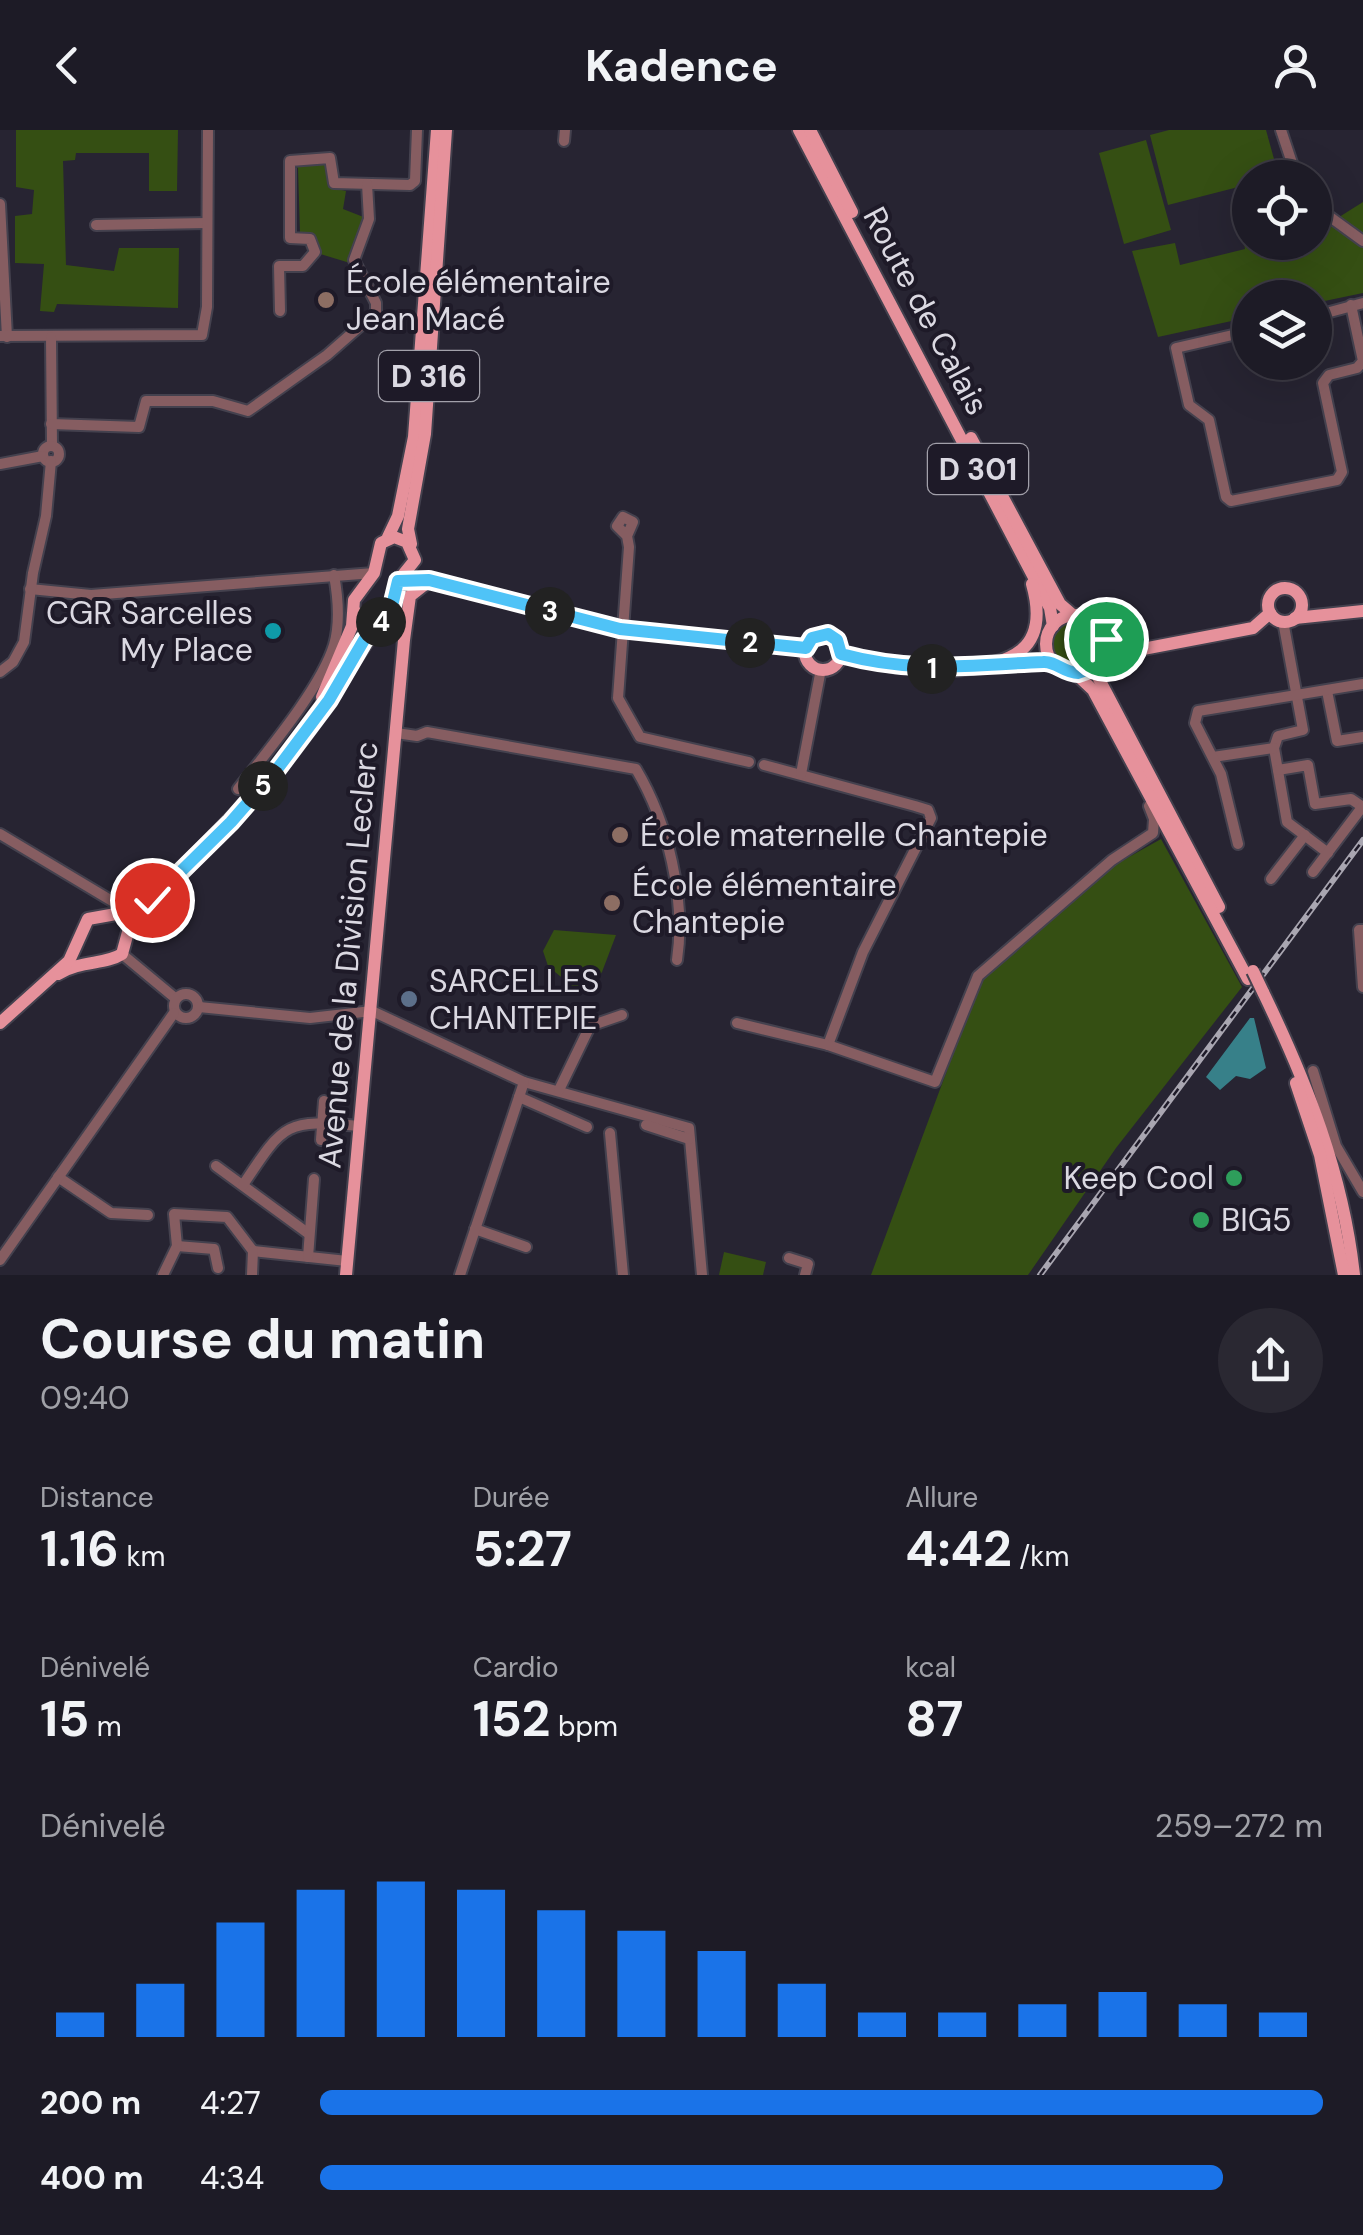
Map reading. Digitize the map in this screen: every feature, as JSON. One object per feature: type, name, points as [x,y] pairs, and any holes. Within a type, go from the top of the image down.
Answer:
[{"type":"main road","points":[[429,130],[436,206]]},
{"type":"main road","name":"D 316","points":[[413,552],[408,529],[424,434],[437,130]]},
{"type":"main road","points":[[436,206],[450,130]]},
{"type":"main road","name":"Route de Calais","points":[[799,130],[1050,608],[1053,626]]},
{"type":"main road","name":"Route de Calais","points":[[810,130],[1054,594],[1074,616]]},
{"type":"main road","name":"D 316","points":[[388,537],[398,516],[414,437],[436,206]]},
{"type":"main road","points":[[954,670],[1008,659],[1027,646],[1036,631],[1033,589],[1003,518]]},
{"type":"main road","points":[[308,726],[349,634],[354,600],[374,572],[380,546],[388,537],[413,552],[419,572],[429,580]]},
{"type":"main road","points":[[58,974],[122,954],[128,929],[138,913],[248,804],[308,726],[381,622],[413,552]]},
{"type":"main road","points":[[398,581],[429,580],[620,629],[806,648]]},
{"type":"main road","name":"Avenue de la Division Leclerc","points":[[346,1268],[406,634],[412,592],[429,580]]},
{"type":"main road","points":[[1282,618],[1269,598],[1278,589],[1295,591],[1315,612],[1363,609]]},
{"type":"main road","points":[[1282,618],[1302,602]]},
{"type":"main road","points":[[391,605],[404,617],[406,634]]},
{"type":"main road","points":[[1075,673],[1098,661],[1282,618],[1363,609]]},
{"type":"main road","points":[[354,612],[364,620],[395,624],[406,634]]},
{"type":"main road","points":[[1002,666],[1034,653],[1046,642],[1053,626],[1074,616],[1090,620],[1103,637],[1124,644],[1213,636]]},
{"type":"main road","points":[[828,634],[837,640],[841,654],[832,668],[820,669],[810,664],[806,648],[812,638],[828,634]]},
{"type":"main road","points":[[1103,637],[1099,679],[1318,1114],[1341,1196],[1354,1275]]},
{"type":"main road","points":[[1046,642],[1053,663]]},
{"type":"main road","points":[[841,654],[896,667],[954,670],[1053,663],[1075,673],[1090,686],[1250,975]]},
{"type":"main road","points":[[0,1022],[58,974],[80,940],[88,919],[99,914],[114,915],[189,863]]},
{"type":"main road","points":[[114,915],[128,929]]},
{"type":"main road","points":[[80,940],[86,952],[97,960]]},
{"type":"main road","points":[[1261,996],[1309,1117],[1345,1275]]},
{"type":"street","points":[[0,204],[4,336],[196,337],[206,331],[208,130]]},
{"type":"street","points":[[280,311],[280,266],[303,266],[315,252],[310,239],[290,238],[290,161],[330,158],[334,184],[414,184],[416,130]]},
{"type":"street","points":[[1281,130],[1291,160]]},
{"type":"street","points":[[51,424],[139,427],[146,401],[213,401],[248,411],[276,394],[376,312],[376,303],[354,260],[369,218],[367,184]]},
{"type":"street","points":[[1332,218],[1363,241]]},
{"type":"street","points":[[96,225],[207,223]]},
{"type":"street","points":[[1332,311],[1363,302]]},
{"type":"street","points":[[1332,373],[1357,368],[1363,362],[1350,305]]},
{"type":"street","points":[[1232,335],[1176,348],[1189,405],[1209,420],[1226,497],[1231,501],[1337,480],[1342,472],[1325,380]]},
{"type":"street","points":[[0,464],[47,459],[58,453],[52,446],[50,337]]},
{"type":"street","points":[[0,672],[13,662],[24,642],[30,589],[46,516],[47,459]]},
{"type":"street","points":[[628,536],[618,698],[640,736],[749,762]]},
{"type":"street","points":[[30,589],[91,595],[374,572]]},
{"type":"street","points":[[337,575],[352,580],[360,592]]},
{"type":"street","points":[[238,789],[280,735],[334,645],[337,575]]},
{"type":"street","points":[[1282,618],[1303,730],[1278,736],[1274,748],[1288,822],[1328,853]]},
{"type":"street","points":[[801,774],[820,669]]},
{"type":"street","points":[[1238,844],[1213,757],[1195,723],[1198,712],[1363,684]]},
{"type":"street","points":[[1328,691],[1336,741],[1363,737]]},
{"type":"street","points":[[396,732],[417,736],[427,732],[636,769],[662,835],[678,895],[677,960]]},
{"type":"street","points":[[1213,757],[1274,748]]},
{"type":"street","points":[[737,1023],[746,1022],[828,1045],[900,1073],[936,1082],[978,976],[1112,860],[1153,834],[1154,819],[1132,763]]},
{"type":"street","points":[[764,764],[928,810],[931,818],[863,952],[828,1045]]},
{"type":"street","points":[[1278,770],[1308,765],[1315,804],[1351,798],[1363,807],[1313,872]]},
{"type":"street","points":[[0,834],[112,900],[118,897]]},
{"type":"street","points":[[1270,879],[1304,835]]},
{"type":"street","points":[[1363,930],[1359,930],[1363,986]]},
{"type":"street","points":[[122,954],[176,998],[192,996],[199,1008]]},
{"type":"street","points":[[0,1260],[174,1013],[176,998]]},
{"type":"street","points":[[199,1008],[310,1018],[372,1010],[524,1082],[689,1133]]},
{"type":"street","points":[[174,1013],[193,1016],[199,1008]]},
{"type":"street","points":[[558,1090],[590,1026],[622,1015]]},
{"type":"street","points":[[1312,1071],[1336,1146],[1363,1192]]},
{"type":"street","points":[[460,1275],[524,1082]]},
{"type":"street","points":[[519,1098],[588,1127]]},
{"type":"street","points":[[321,1140],[324,1101]]},
{"type":"street","points":[[243,1185],[287,1128],[322,1123],[360,1126]]},
{"type":"street","points":[[646,1125],[689,1133]]},
{"type":"street","points":[[610,1132],[623,1275]]},
{"type":"street","points":[[689,1133],[702,1275]]},
{"type":"street","points":[[216,1166],[310,1234]]},
{"type":"street","points":[[58,1178],[111,1212],[148,1215]]},
{"type":"street","points":[[308,1257],[314,1179]]},
{"type":"street","points":[[162,1275],[177,1246],[174,1214],[227,1217],[253,1252],[252,1275]]},
{"type":"street","points":[[475,1229],[526,1247]]},
{"type":"street","points":[[177,1246],[214,1249],[218,1268]]},
{"type":"street","points":[[253,1252],[308,1257],[346,1268]]},
{"type":"street","points":[[789,1258],[808,1264],[805,1275]]},
{"type":"green space","points":[[16,130],[178,130],[177,191],[149,191],[149,153],[76,153],[75,160],[63,161],[66,265],[114,271],[119,248],[179,248],[178,308],[57,304],[54,312],[40,311],[44,264],[15,263],[15,216],[32,214],[34,190],[16,187]]},
{"type":"green space","points":[[1169,130],[1266,130],[1274,160],[1232,160],[1232,189],[1168,205],[1150,135]]},
{"type":"green space","points":[[1146,140],[1171,230],[1124,244],[1099,153]]},
{"type":"green space","points":[[325,163],[328,187],[346,191],[343,209],[366,218],[350,263],[317,253],[308,234],[300,233],[298,168],[292,164]]},
{"type":"green space","points":[[1363,202],[1363,293],[1332,299],[1332,280],[1232,280],[1232,321],[1158,337],[1132,251],[1175,243],[1180,265],[1232,252],[1232,260],[1332,260],[1332,221]]},
{"type":"green space","points":[[1075,621],[1091,628],[1098,644],[1091,660],[1075,667],[1059,660],[1052,644],[1059,628]]},
{"type":"green space","points":[[1161,839],[1242,987],[1116,1148],[1028,1275],[871,1275],[981,979],[1111,867]]},
{"type":"green space","points":[[554,930],[616,935],[602,972],[592,984],[573,987],[548,966],[543,951]]},
{"type":"green space","points":[[724,1252],[766,1262],[763,1275],[719,1275]]},
{"type":"water","points":[[1250,1018],[1254,1018],[1266,1068],[1250,1079],[1236,1076],[1220,1090],[1206,1077]]},
{"type":"railway","points":[[1040,1275],[1363,840]]},
{"type":"place","name":"École élémentaire Jean Macé","points":[[326,300]]},
{"type":"place","name":"CGR Sarcelles My Place","points":[[273,631]]},
{"type":"place","name":"École maternelle Chantepie","points":[[620,835]]},
{"type":"place","name":"École élémentaire Chantepie","points":[[612,903]]},
{"type":"place","name":"SARCELLES CHANTEPIE","points":[[409,999]]},
{"type":"place","name":"Keep Cool","points":[[1234,1178]]},
{"type":"place","name":"BIG5","points":[[1201,1220]]},
{"type":"route","points":[[152,900],[231,822],[278,768],[329,700],[364,640],[390,614],[398,581],[429,580],[620,629],[688,638],[806,648],[816,635],[828,634],[840,644],[841,654],[908,668],[954,670],[1048,662],[1078,673],[1096,664],[1103,652],[1103,637],[1106,639]]}]
